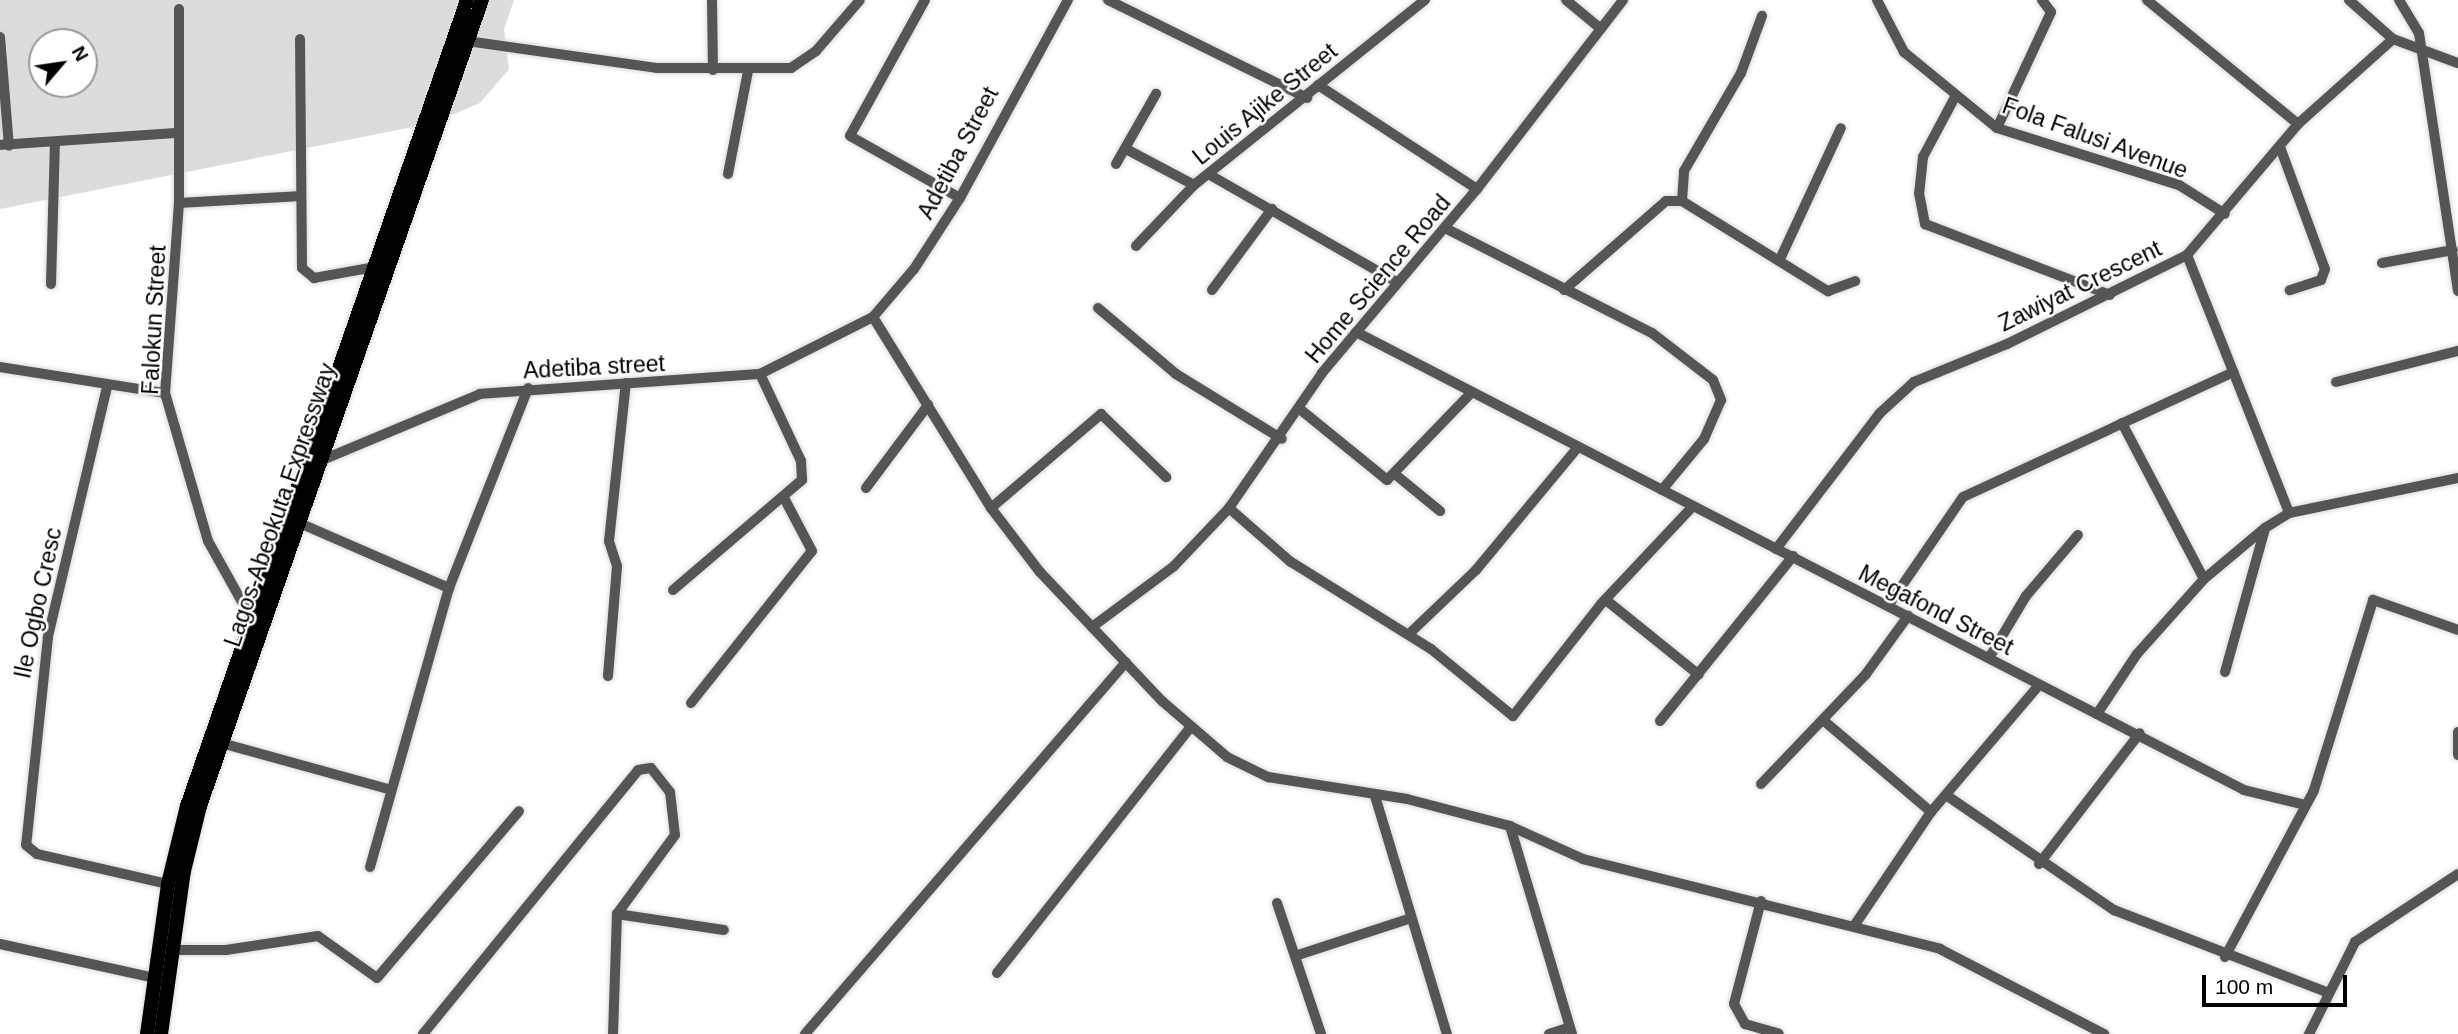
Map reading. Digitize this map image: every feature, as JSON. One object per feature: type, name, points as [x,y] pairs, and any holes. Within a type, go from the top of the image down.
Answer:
[{"type":"highway","name":"Lagos-Abeokuta Expressway","points":[[147,1034],[168,884],[250,615],[369,268],[467,0]]},
{"type":"highway","name":"Lagos-Abeokuta Expressway","points":[[161,1034],[171,950],[186,862],[221,743],[481,0]]},
{"type":"street","points":[[712,0],[713,70]]},
{"type":"street","points":[[467,41],[545,56],[748,71],[804,62],[860,0]]},
{"type":"street","points":[[925,0],[850,136],[960,198]]},
{"type":"street","name":"Adetiba Street","points":[[873,317],[960,198],[1068,0]]},
{"type":"street","points":[[1108,0],[1307,98]]},
{"type":"street","name":"Louis Ajike Street","points":[[1136,246],[1194,185],[1307,98],[1318,85],[1425,0]]},
{"type":"street","points":[[1566,0],[1601,29]]},
{"type":"street","name":"Home Science Road","points":[[1092,627],[1174,566],[1229,508],[1395,281],[1478,189],[1623,0]]},
{"type":"street","name":"Fola Falusi Avenue","points":[[1877,0],[1904,52],[1955,97],[1997,128],[2179,185],[2225,214]]},
{"type":"street","points":[[1997,128],[2051,12],[2042,0]]},
{"type":"street","points":[[2147,0],[2298,124]]},
{"type":"street","points":[[2350,0],[2393,39],[2420,53],[2458,62]]},
{"type":"street","points":[[2399,0],[2418,33],[2458,291]]},
{"type":"street","name":"Falokun Street","points":[[179,9],[179,203],[165,393],[208,541],[250,615]]},
{"type":"street","points":[[1682,201],[1684,171],[1741,73],[1762,16]]},
{"type":"street","points":[[0,37],[4,145],[55,145],[178,133]]},
{"type":"street","points":[[300,38],[301,196],[306,276],[369,268]]},
{"type":"street","name":"Zawiyat Crescent","points":[[1776,549],[1880,413],[1914,382],[2110,295],[2188,255],[2298,124],[2393,39]]},
{"type":"street","points":[[728,174],[748,71]]},
{"type":"street","points":[[1318,85],[1478,189]]},
{"type":"street","points":[[1116,164],[1156,94]]},
{"type":"street","points":[[1955,97],[1923,158],[1919,193],[1925,224],[2110,295]]},
{"type":"street","points":[[1781,257],[1840,128]]},
{"type":"street","points":[[51,284],[55,145]]},
{"type":"street","points":[[2280,147],[2325,269],[2321,280],[2290,290]]},
{"type":"street","points":[[1126,149],[1194,185]]},
{"type":"street","points":[[1210,175],[1395,281]]},
{"type":"street","points":[[179,203],[301,196]]},
{"type":"street","points":[[1564,290],[1653,208],[1682,201],[1781,257],[1828,291],[1855,281]]},
{"type":"street","points":[[1212,290],[1272,209]]},
{"type":"street","points":[[1445,228],[1669,343],[1720,391],[1704,439],[1662,490]]},
{"type":"street","points":[[2382,263],[2453,250]]},
{"type":"street","points":[[2188,255],[2289,513]]},
{"type":"street","points":[[1098,308],[1176,374],[1282,439]]},
{"type":"street","points":[[873,317],[991,508],[1092,627],[1190,728],[1268,777],[1375,796],[1510,826],[1583,859],[1761,901],[1940,949],[2104,1034]]},
{"type":"street","name":"Adetiba street","points":[[317,463],[454,402],[528,388],[626,383],[706,383],[760,374],[873,317]]},
{"type":"street","name":"Megafond Street","points":[[1356,332],[2039,685],[2140,733],[2244,790],[2305,805]]},
{"type":"street","points":[[2336,382],[2458,351]]},
{"type":"street","points":[[0,367],[107,387],[165,393]]},
{"type":"street","points":[[1888,606],[1963,497],[2234,372]]},
{"type":"street","points":[[673,590],[784,498],[803,471],[760,374]]},
{"type":"street","points":[[608,676],[617,566],[609,541],[626,383]]},
{"type":"street","name":"Ile Ogbo Cresc","points":[[107,387],[48,638],[25,831],[26,845],[37,854],[168,884]]},
{"type":"street","points":[[370,867],[388,789],[449,588],[528,388]]},
{"type":"street","points":[[1301,410],[1387,480],[1396,475],[1472,392]]},
{"type":"street","points":[[866,488],[928,405]]},
{"type":"street","points":[[991,508],[1101,414],[1166,477]]},
{"type":"street","points":[[2122,423],[2204,579]]},
{"type":"street","points":[[1409,634],[1476,570],[1578,447]]},
{"type":"street","points":[[1396,475],[1440,511]]},
{"type":"street","points":[[2097,714],[2137,654],[2204,579],[2265,528],[2289,513],[2458,478]]},
{"type":"street","points":[[691,703],[812,551],[784,498]]},
{"type":"street","points":[[1229,508],[1291,562],[1409,634],[1513,716],[1606,600],[1693,506]]},
{"type":"street","points":[[297,522],[449,588]]},
{"type":"street","points":[[2225,672],[2265,528]]},
{"type":"street","points":[[1989,658],[2026,596],[2078,535]]},
{"type":"street","points":[[1660,722],[1793,556]]},
{"type":"street","points":[[1606,600],[1699,675]]},
{"type":"street","points":[[2225,957],[2305,805],[2374,600],[2458,630]]},
{"type":"street","points":[[1761,784],[1823,720],[1908,616]]},
{"type":"street","points":[[805,1034],[1126,662]]},
{"type":"street","points":[[1854,926],[1931,812],[2039,685]]},
{"type":"street","points":[[1823,720],[1931,812]]},
{"type":"street","points":[[997,973],[1190,728]]},
{"type":"street","points":[[2458,732],[2458,755]]},
{"type":"street","points":[[2039,864],[2140,733]]},
{"type":"street","points":[[221,743],[388,789]]},
{"type":"street","points":[[423,1034],[638,769],[651,768],[670,792],[676,835],[617,914],[613,1034]]},
{"type":"street","points":[[1946,795],[2039,864],[2114,909],[2225,957],[2327,992]]},
{"type":"street","points":[[1375,796],[1408,919],[1447,1034]]},
{"type":"street","points":[[171,950],[226,950],[318,936],[377,978],[519,811]]},
{"type":"street","points":[[1510,826],[1571,1031],[1549,1034]]},
{"type":"street","points":[[2309,1034],[2327,992],[2355,942],[2458,874]]},
{"type":"street","points":[[1761,901],[1734,1004],[1745,1024],[1779,1034]]},
{"type":"street","points":[[1277,903],[1298,955],[1321,1034]]},
{"type":"street","points":[[617,914],[724,930]]},
{"type":"street","points":[[1298,955],[1408,919]]},
{"type":"street","points":[[0,944],[154,978]]},
{"type":"shaded area","points":[[0,0],[514,0],[504,29],[509,69],[480,103],[433,123],[0,209]]}]
